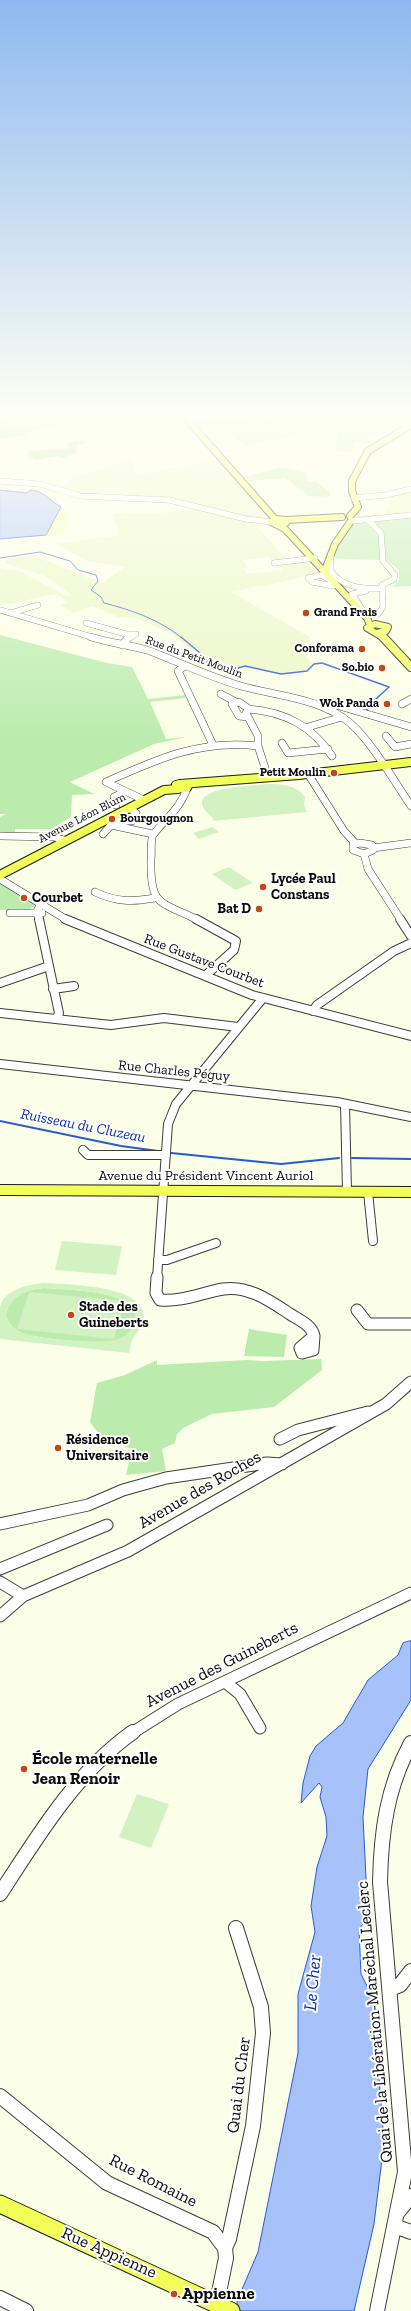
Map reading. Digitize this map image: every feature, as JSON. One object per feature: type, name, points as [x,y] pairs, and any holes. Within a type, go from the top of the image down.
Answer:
[{"type":"main road","points":[[282,524],[313,558],[334,584],[367,618],[374,624],[388,627],[386,634],[411,661]]},
{"type":"main road","points":[[326,570],[326,561],[349,524]]},
{"type":"main road","points":[[313,558],[326,570],[374,624]]},
{"type":"main road","points":[[374,624],[367,627],[368,630],[384,637],[411,667]]},
{"type":"main road","points":[[377,633],[386,631]]},
{"type":"main road","name":"Avenue Léon Blum","points":[[0,873],[164,790],[182,788],[204,782],[308,774],[411,761]]},
{"type":"main road","name":"Avenue Léon Blum","points":[[0,873],[143,800]]},
{"type":"main road","name":"Avenue du Président Vincent Auriol","points":[[0,1190],[411,1192]]},
{"type":"main road","name":"Rue Appienne","points":[[0,2204],[223,2309]]},
{"type":"street","points":[[370,524],[381,534],[383,561],[395,575],[394,579],[383,583],[382,589],[384,607],[378,614]]},
{"type":"street","points":[[334,548],[328,566],[332,572],[344,585],[369,589]]},
{"type":"street","points":[[274,563],[313,558]]},
{"type":"street","points":[[347,588],[382,589]]},
{"type":"street","points":[[362,609],[352,594],[382,589]]},
{"type":"street","points":[[12,613],[38,605]]},
{"type":"street","name":"Rue du Petit Moulin","points":[[0,610],[70,632],[160,654],[185,666],[220,679],[302,700],[327,709],[342,717],[361,734],[386,764],[411,806]]},
{"type":"street","points":[[86,623],[127,636],[122,645]]},
{"type":"street","points":[[185,666],[178,671],[213,745]]},
{"type":"street","points":[[221,694],[249,708],[281,716],[308,727],[324,742],[332,756]]},
{"type":"street","points":[[402,704],[411,699]]},
{"type":"street","points":[[236,702],[232,704],[239,716],[248,716]]},
{"type":"street","points":[[327,709],[336,705],[411,726]]},
{"type":"street","points":[[249,708],[246,713],[258,736],[258,746],[268,777]]},
{"type":"street","points":[[308,727],[342,717]]},
{"type":"street","points":[[386,736],[395,747],[411,744]]},
{"type":"street","points":[[282,743],[288,753],[328,749]]},
{"type":"street","points":[[143,800],[103,784],[169,754],[213,745],[239,744],[258,746]]},
{"type":"street","points":[[308,774],[344,831],[356,844]]},
{"type":"street","points":[[182,788],[183,801],[154,834],[151,878],[156,898],[164,904],[230,936],[236,941],[234,950],[206,975]]},
{"type":"street","points":[[116,805],[116,798],[114,797],[125,792]]},
{"type":"street","points":[[103,834],[117,821],[132,821],[136,813],[132,810]]},
{"type":"street","points":[[111,825],[154,834]]},
{"type":"street","points":[[0,836],[54,837],[64,840]]},
{"type":"street","points":[[373,848],[371,852],[364,854],[353,850],[353,845],[364,843],[373,848],[411,843]]},
{"type":"street","points":[[364,854],[368,869],[411,936]]},
{"type":"street","name":"Rue Gustave Courbet","points":[[0,879],[42,904],[62,918],[90,931],[263,998],[411,1036]]},
{"type":"street","points":[[95,892],[111,901],[119,902],[156,898]]},
{"type":"street","points":[[42,904],[38,906],[39,923],[59,1014],[57,1019]]},
{"type":"street","points":[[10,913],[54,913]]},
{"type":"street","points":[[39,923],[48,917],[62,918]]},
{"type":"street","points":[[312,1011],[317,1005],[394,951],[411,943]]},
{"type":"street","points":[[0,983],[48,966]]},
{"type":"street","points":[[53,989],[74,986]]},
{"type":"street","points":[[263,998],[189,1086],[176,1104],[169,1119],[158,1260],[157,1298],[160,1300],[176,1300],[223,1289],[242,1289],[254,1294],[306,1325],[313,1332],[314,1336]]},
{"type":"street","points":[[0,1013],[111,1025],[164,1018],[238,1027]]},
{"type":"street","name":"Rue Charles Péguy","points":[[0,1064],[345,1104],[411,1117]]},
{"type":"street","points":[[345,1104],[347,1192]]},
{"type":"street","points":[[83,1150],[88,1155],[166,1155]]},
{"type":"street","points":[[368,1192],[373,1241]]},
{"type":"street","points":[[158,1260],[167,1260],[216,1243]]},
{"type":"street","points":[[357,1310],[368,1324],[411,1324]]},
{"type":"street","name":"Avenue des Roches","points":[[0,1616],[23,1596],[128,1551],[282,1464],[386,1404],[411,1382]]},
{"type":"street","points":[[280,1439],[304,1428],[366,1411],[372,1412]]},
{"type":"street","points":[[0,1524],[81,1507],[123,1490],[166,1478],[267,1463],[282,1464]]},
{"type":"street","points":[[0,1569],[107,1525]]},
{"type":"street","points":[[0,1582],[23,1596]]},
{"type":"street","name":"Avenue des Guineberts","points":[[0,1894],[71,1794],[104,1757],[144,1724],[178,1704],[411,1593]]},
{"type":"street","points":[[237,1676],[240,1694],[260,1728]]},
{"type":"street","points":[[224,1682],[240,1694]]},
{"type":"street","name":"Quai de la Libération-Maréchal Leclerc","points":[[378,2308],[382,2272],[396,2220],[407,2151],[380,1882],[381,1834],[393,1780],[411,1743]]},
{"type":"street","name":"Quai du Cher","points":[[225,2248],[229,2239],[247,2161],[257,2095],[263,2033],[261,2007],[240,1936],[236,1928]]},
{"type":"street","points":[[390,1989],[400,1985],[411,1971]]},
{"type":"street","name":"Rue Romaine","points":[[0,2096],[107,2183],[213,2232],[225,2248]]},
{"type":"street","points":[[411,2196],[396,2220],[411,2232]]},
{"type":"street","points":[[223,2309],[225,2248]]},
{"type":"street","points":[[0,2298],[26,2311]]},
{"type":"shaded area","points":[[116,524],[255,524],[286,559],[273,561],[269,557],[242,560],[248,567],[243,568],[247,574],[282,570],[279,564],[305,561],[317,573],[266,586],[231,592],[310,637],[304,647],[306,657],[312,663],[304,670],[281,673],[239,666],[232,669],[209,665],[172,634],[136,618],[118,617],[93,606],[73,613],[61,605],[69,602],[55,594],[0,606],[0,568],[20,571],[66,596],[72,595],[45,576],[5,563],[11,556],[32,555],[102,583],[125,567],[90,562],[56,544],[120,535]]},
{"type":"shaded area","points":[[355,524],[411,524],[411,586],[392,587],[399,581],[399,570],[387,560],[336,559],[336,553],[342,536]]},
{"type":"shaded area","points":[[0,635],[107,663],[132,667],[148,699],[185,695],[186,698],[150,702],[166,739],[186,737],[154,744],[70,782],[94,794],[72,795],[71,817],[51,829],[15,829],[15,833],[0,832],[0,817],[5,814],[0,814]]},
{"type":"shaded area","points":[[268,784],[288,786],[298,790],[305,797],[304,805],[307,812],[214,821],[202,804],[204,798],[219,790],[241,786]]},
{"type":"shaded area","points":[[212,827],[219,832],[199,839],[193,833]]},
{"type":"shaded area","points":[[229,867],[253,883],[235,890],[212,874]]},
{"type":"shaded area","points":[[0,883],[35,904],[35,906],[26,911],[0,910]]},
{"type":"shaded area","points":[[62,1241],[122,1246],[116,1275],[55,1270]]},
{"type":"shaded area","points":[[45,1283],[87,1286],[120,1293],[133,1299],[142,1308],[144,1320],[133,1338],[129,1353],[0,1339],[0,1307],[2,1301],[18,1289],[25,1286]],"holes":[[[45,1288],[100,1293],[115,1297],[127,1303],[134,1311],[134,1325],[128,1334],[119,1339],[97,1342],[83,1342],[39,1337],[28,1335],[15,1329],[8,1321],[6,1316],[11,1303],[26,1292]]]},
{"type":"shaded area","name":"Stade des Guineberts","points":[[45,1288],[100,1293],[115,1297],[127,1303],[134,1311],[134,1325],[125,1336],[119,1339],[97,1342],[83,1342],[39,1337],[28,1335],[15,1329],[8,1321],[6,1316],[11,1303],[26,1292]]},
{"type":"shaded area","name":"Stade des Guineberts","points":[[29,1292],[124,1301],[114,1339],[17,1329]]},
{"type":"shaded area","points":[[249,1329],[287,1335],[284,1357],[244,1356]]},
{"type":"shaded area","points":[[321,1359],[322,1370],[274,1407],[212,1414],[183,1428],[177,1434],[175,1443],[162,1449],[166,1471],[126,1475],[132,1449],[101,1437],[90,1422],[97,1383],[125,1375],[157,1360],[157,1365],[246,1360],[264,1361]]},
{"type":"shaded area","points":[[137,1794],[169,1804],[151,1848],[119,1837]]},
{"type":"sand","points":[[52,524],[68,524],[65,526],[65,534],[46,535]]},
{"type":"water","points":[[0,524],[52,524],[46,535],[0,539]]},
{"type":"water","name":"Le Cher","points":[[411,1641],[411,1700],[368,1769],[363,1817],[368,1918],[359,1929],[361,1974],[373,1998],[384,2143],[374,2224],[354,2311],[237,2311],[237,2301],[258,2252],[298,2053],[298,1994],[315,1932],[311,1906],[317,1867],[327,1836],[326,1817],[320,1797],[322,1787],[319,1783],[301,1803],[303,1783],[310,1756],[316,1746],[343,1723],[368,1680],[398,1655],[403,1643]]},
{"type":"waterway","points":[[0,558],[40,552],[70,561],[78,570],[96,575],[98,581],[91,590],[101,597],[104,603],[145,616],[182,638]]},
{"type":"waterway","points":[[181,637],[206,658],[208,665],[232,670],[245,666],[281,674],[307,671],[314,664],[322,663],[389,687],[366,708],[368,711]]},
{"type":"waterway","name":"Ruisseau du Cluzeau","points":[[0,1121],[121,1146],[158,1151]]},
{"type":"waterway","name":"Ruisseau du Cluzeau","points":[[171,1153],[281,1164],[339,1158]]},
{"type":"waterway","name":"Ruisseau du Cluzeau","points":[[352,1158],[411,1159]]},
{"type":"tunnel","points":[[333,586],[347,588]]},
{"type":"place","name":"Grand Frais","points":[[306,613]]},
{"type":"place","name":"Conforama","points":[[362,649]]},
{"type":"place","name":"So.bio","points":[[382,668]]},
{"type":"place","name":"Wok Panda","points":[[387,704]]},
{"type":"place","name":"Petit Moulin","points":[[334,773]]},
{"type":"place","name":"Bourgougnon","points":[[112,819]]},
{"type":"place","name":"Lycée Paul Constans","points":[[263,887]]},
{"type":"place","name":"Courbet","points":[[24,898]]},
{"type":"place","name":"Bat D","points":[[259,909]]},
{"type":"place","name":"Stade des Guineberts","points":[[71,1315]]},
{"type":"place","name":"Résidence Universitaire","points":[[58,1448]]},
{"type":"place","name":"École maternelle Jean Renoir","points":[[24,1769]]},
{"type":"place","name":"Appienne","points":[[174,2294]]}]
